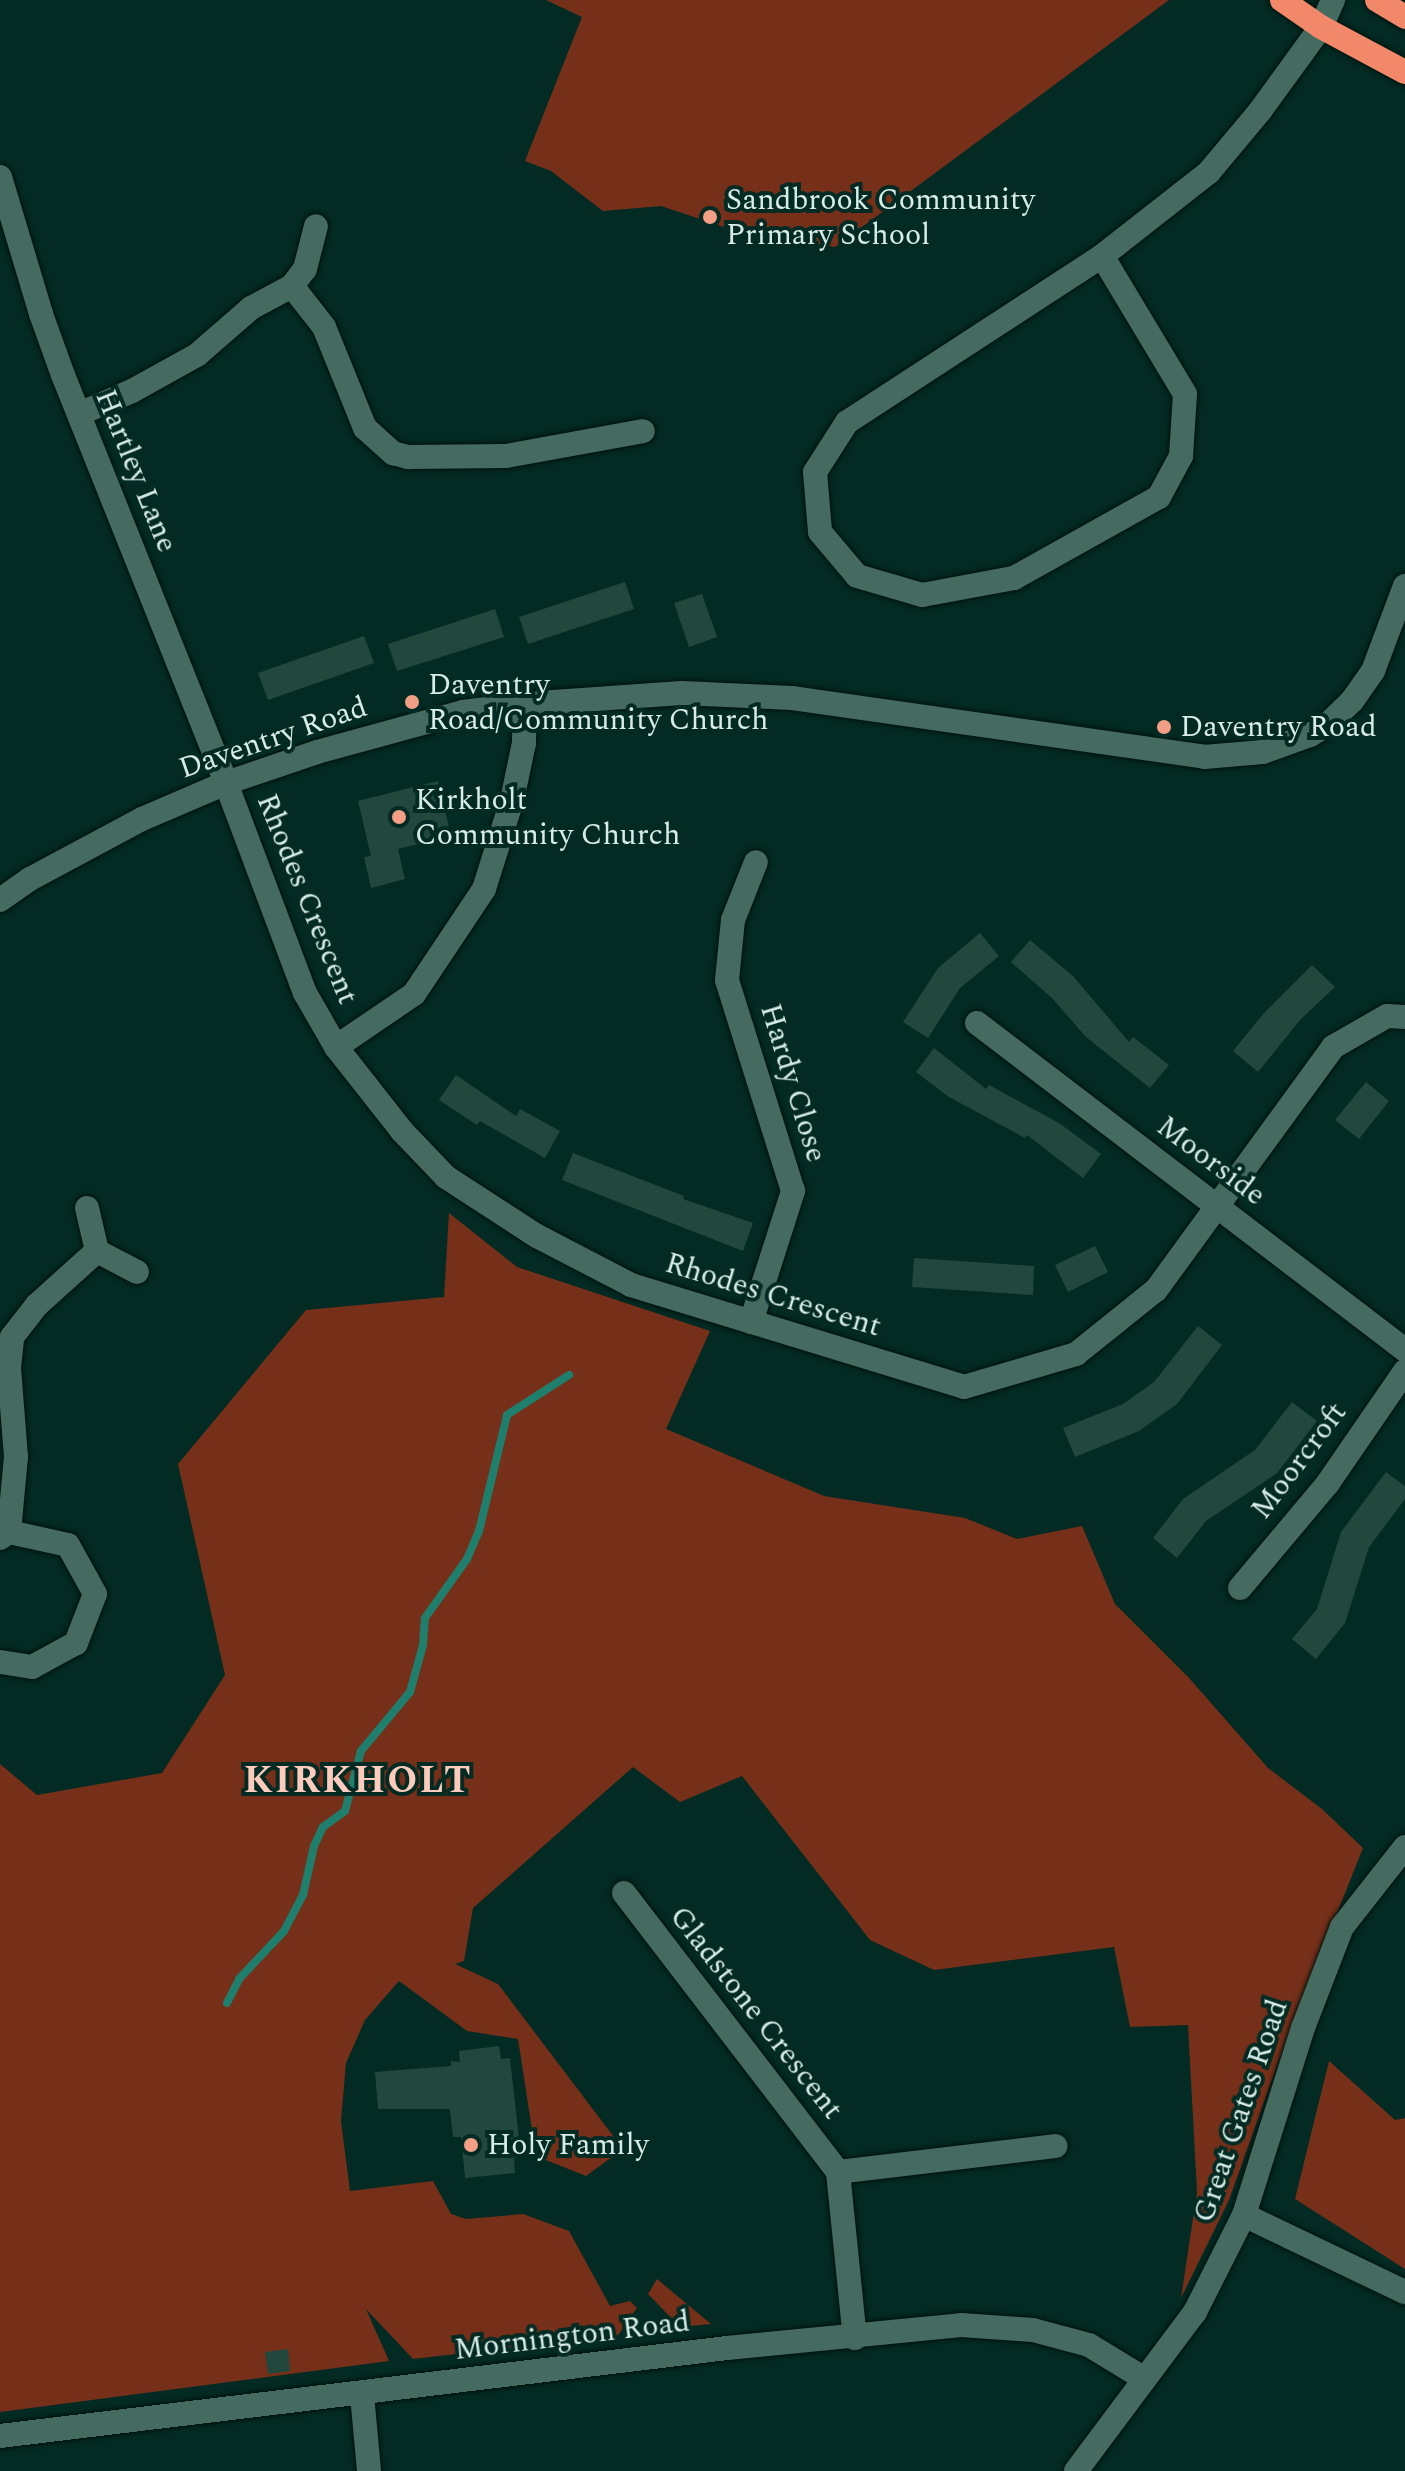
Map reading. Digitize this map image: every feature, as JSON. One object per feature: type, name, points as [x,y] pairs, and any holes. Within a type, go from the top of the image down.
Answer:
[{"type":"highway","points":[[1282,0],[1321,27],[1405,72]]},
{"type":"highway","points":[[1377,0],[1405,17]]},
{"type":"street","points":[[1102,256],[1185,394],[1181,456],[1159,497],[1014,578],[922,595],[857,576],[820,532],[815,472],[847,422],[1102,256],[1209,172],[1260,111],[1321,27],[1333,0]]},
{"type":"street","name":"Hartley Lane","points":[[0,177],[41,314],[226,783]]},
{"type":"street","points":[[79,414],[132,391],[197,355],[251,308],[292,286],[305,269],[316,226]]},
{"type":"street","points":[[292,286],[324,327],[365,428],[393,453],[408,457],[506,456],[643,431]]},
{"type":"street","name":"Daventry Road","points":[[0,900],[30,879],[142,819],[226,783],[317,752],[463,712],[525,704],[682,693],[792,698],[1204,757],[1231,757],[1289,744],[1310,735],[1327,725],[1352,701],[1373,671],[1405,586]]},
{"type":"street","points":[[336,1047],[414,994],[484,889],[512,800],[524,743],[525,704]]},
{"type":"street","name":"Rhodes Crescent","points":[[226,783],[305,993],[336,1047],[402,1131],[446,1177],[537,1236],[631,1285],[964,1387],[1076,1354],[1156,1290],[1333,1047],[1387,1016],[1405,1017]]},
{"type":"street","name":"Hardy Close","points":[[751,1322],[793,1191],[727,980],[733,920],[756,862]]},
{"type":"street","name":"Moorside","points":[[977,1023],[1405,1350]]},
{"type":"street","points":[[87,1208],[97,1251],[137,1272]]},
{"type":"street","points":[[0,1662],[32,1667],[76,1643],[95,1594],[68,1545],[5,1535],[16,1457],[6,1336],[97,1251]]},
{"type":"street","name":"Moorcroft","points":[[1240,1588],[1328,1483],[1405,1371]]},
{"type":"street","name":"Great Gates Road","points":[[1076,2471],[1195,2312],[1244,2215],[1303,2028],[1342,1927],[1405,1847]]},
{"type":"street","name":"Gladstone Crescent","points":[[624,1893],[838,2172]]},
{"type":"street","points":[[855,2338],[838,2172],[1055,2146]]},
{"type":"street","points":[[1244,2215],[1405,2292]]},
{"type":"street","name":"Mornington Road","points":[[0,2436],[335,2395],[362,2395],[727,2348],[855,2338],[961,2325],[1033,2330],[1089,2345],[1143,2378]]},
{"type":"street","points":[[362,2395],[369,2471]]},
{"type":"shaded area","points":[[546,0],[1169,0],[835,247],[736,231],[661,206],[603,211],[551,171],[525,161],[582,17]]},
{"type":"shaded area","points":[[449,1213],[517,1267],[710,1331],[666,1429],[824,1496],[965,1518],[1017,1539],[1082,1526],[1115,1604],[1189,1678],[1268,1768],[1322,1809],[1363,1848],[1284,2046],[1229,2200],[1181,2298],[1197,2192],[1188,2025],[1130,2027],[1114,1947],[934,1970],[870,1940],[742,1776],[680,1802],[633,1767],[473,1908],[464,1961],[455,1964],[498,1984],[623,2149],[586,2176],[536,2156],[518,2039],[467,2031],[399,1981],[365,2020],[346,2063],[341,2121],[350,2191],[433,2181],[451,2214],[466,2219],[523,2214],[569,2231],[610,2306],[630,2301],[637,2308],[618,2335],[413,2359],[366,2309],[389,2361],[0,2412],[0,1764],[37,1795],[162,1773],[225,1675],[178,1464],[306,1310],[444,1297]]},
{"type":"shaded area","points":[[1329,2061],[1395,2120],[1405,2118],[1405,2269],[1295,2199]]},
{"type":"shaded area","points":[[657,2279],[711,2324],[680,2327],[648,2294]]},
{"type":"building","points":[[625,582],[634,609],[528,644],[519,617]]},
{"type":"building","points":[[702,594],[717,637],[689,647],[674,603]]},
{"type":"building","points":[[495,609],[504,637],[397,671],[388,644]]},
{"type":"building","points":[[364,636],[374,663],[268,700],[258,673]]},
{"type":"building","points":[[438,781],[451,836],[398,849],[405,879],[371,888],[364,857],[371,856],[358,801]]},
{"type":"building","points":[[980,933],[999,956],[960,988],[928,1038],[903,1022],[938,968]]},
{"type":"building","points":[[1030,940],[1073,976],[1129,1042],[1133,1037],[1169,1065],[1150,1088],[1086,1037],[1052,998],[1011,962]]},
{"type":"building","points":[[1312,965],[1335,987],[1300,1020],[1258,1072],[1233,1051],[1264,1013]]},
{"type":"building","points":[[934,1048],[986,1089],[989,1085],[1059,1123],[1101,1154],[1083,1178],[1027,1135],[1025,1138],[949,1097],[916,1072]]},
{"type":"building","points":[[456,1075],[516,1116],[520,1109],[560,1131],[545,1158],[480,1121],[477,1125],[439,1100]]},
{"type":"building","points":[[1366,1082],[1389,1101],[1359,1139],[1335,1120]]},
{"type":"building","points":[[573,1153],[684,1196],[683,1199],[753,1223],[743,1251],[562,1180]]},
{"type":"building","points":[[1095,1246],[1108,1272],[1068,1292],[1055,1265]]},
{"type":"building","points":[[914,1258],[1034,1266],[1033,1295],[912,1287]]},
{"type":"building","points":[[1198,1326],[1222,1345],[1177,1404],[1139,1431],[1075,1457],[1063,1428],[1123,1404],[1154,1382]]},
{"type":"building","points":[[1292,1402],[1317,1421],[1277,1473],[1206,1521],[1177,1558],[1153,1538],[1183,1499],[1255,1450]]},
{"type":"building","points":[[1386,1472],[1405,1486],[1405,1499],[1369,1547],[1345,1623],[1316,1659],[1292,1639],[1317,1609],[1341,1532]]},
{"type":"building","points":[[499,2046],[501,2059],[510,2058],[521,2157],[514,2158],[515,2173],[465,2178],[461,2137],[453,2137],[450,2109],[378,2109],[375,2072],[451,2066],[451,2061],[460,2062],[459,2051]]},
{"type":"building","points":[[288,2349],[290,2371],[268,2374],[265,2352]]},
{"type":"waterway","points":[[227,2003],[239,1979],[284,1931],[303,1895],[314,1846],[323,1827],[345,1811],[361,1751],[410,1692],[423,1645],[425,1618],[467,1559],[479,1531],[507,1415],[569,1375]]},
{"type":"place","name":"Sandbrook Community Primary School","points":[[710,217]]},
{"type":"place","name":"Daventry Road/Community Church","points":[[412,702]]},
{"type":"place","name":"Daventry Road","points":[[1164,727]]},
{"type":"place","name":"Kirkholt Community Church","points":[[399,817]]},
{"type":"place","name":"Holy Family","points":[[471,2145]]},
{"type":"district","name":"KIRKHOLT","points":[[358,1782]]}]
